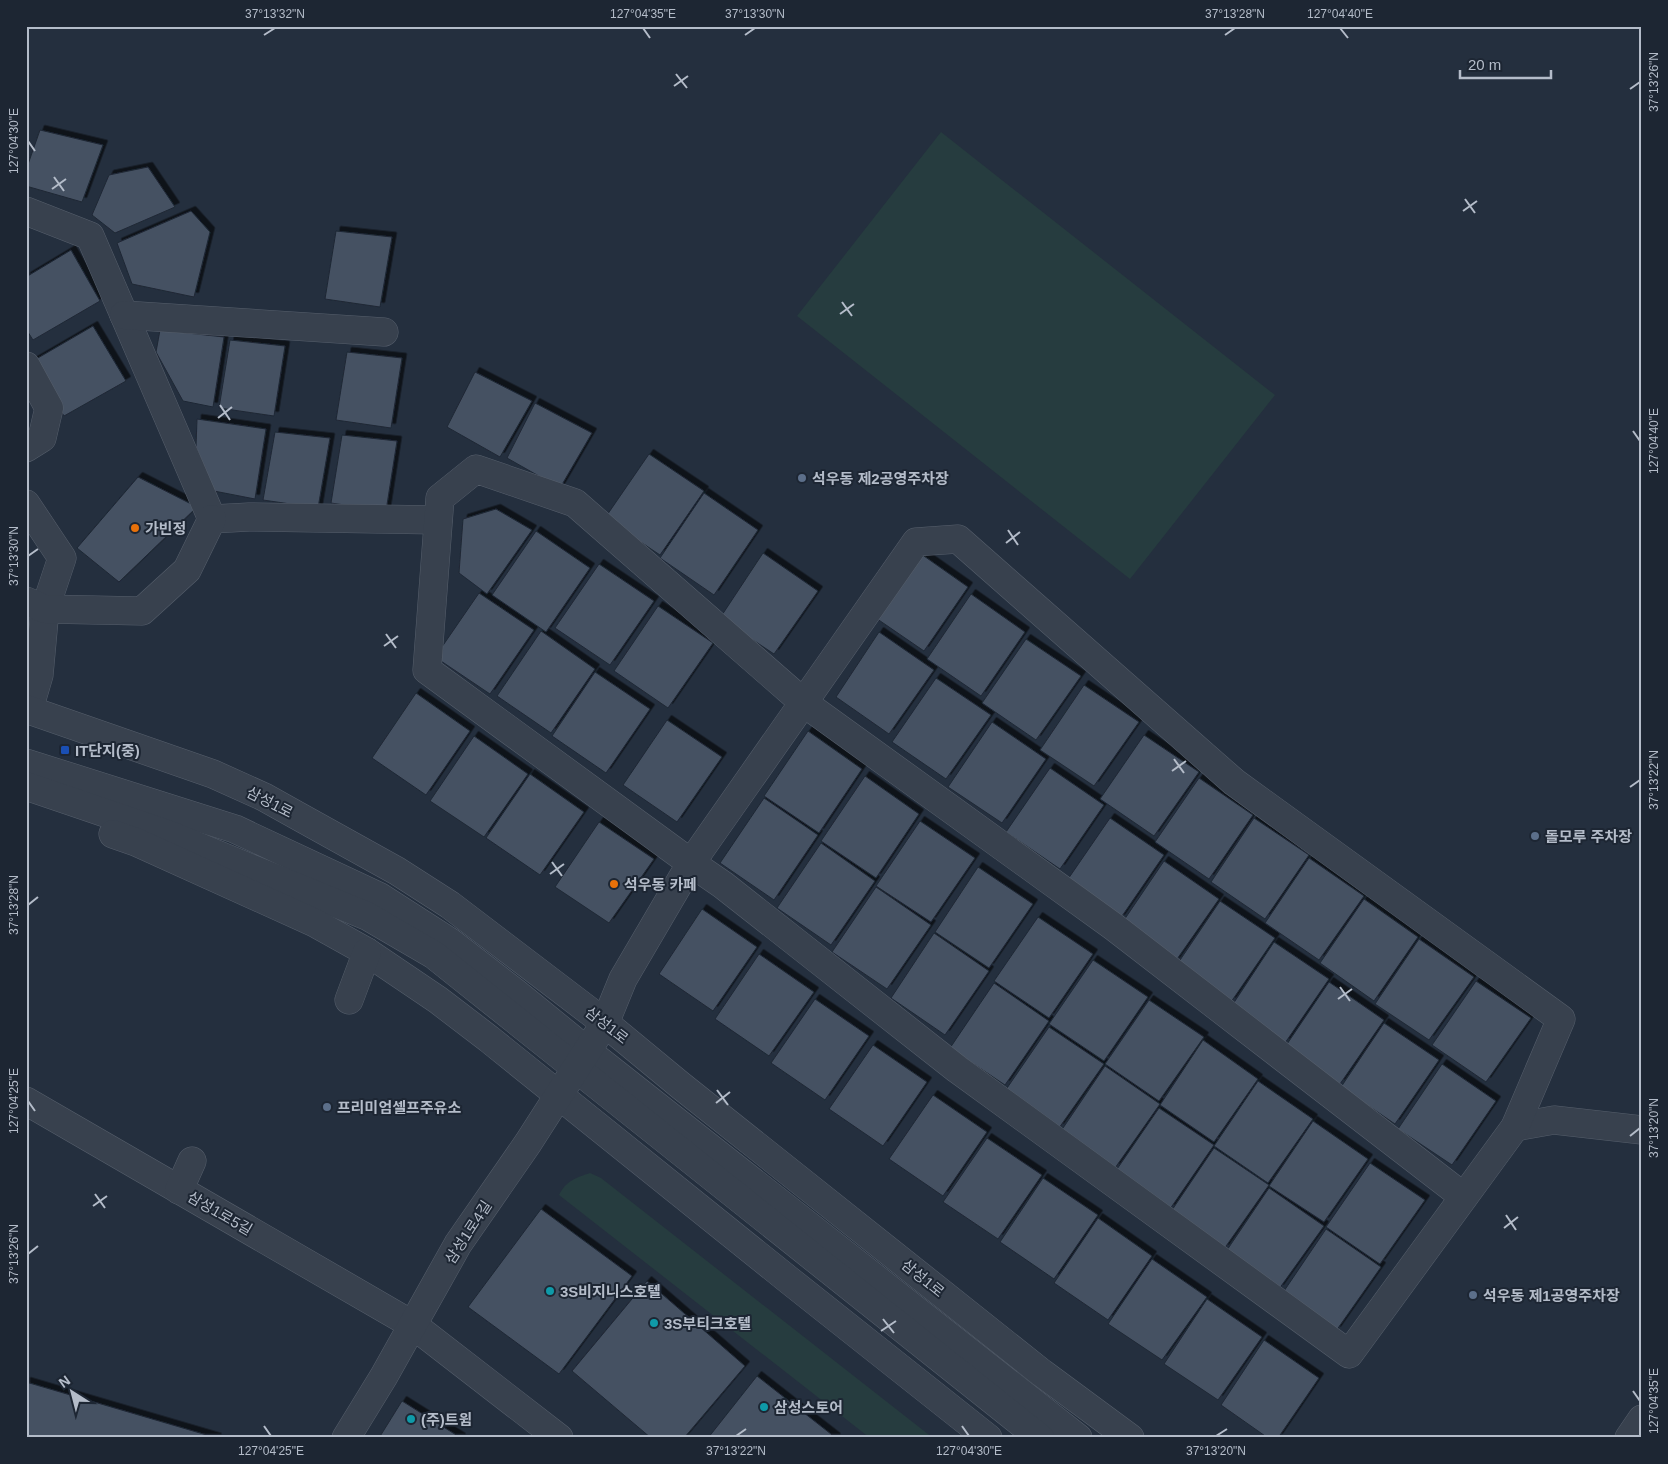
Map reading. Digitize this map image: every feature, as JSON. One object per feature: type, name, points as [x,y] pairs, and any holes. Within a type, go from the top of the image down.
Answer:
[{"type":"street","points":[[26,211],[90,236],[212,518],[187,570],[142,611],[36,605]]},
{"type":"street","points":[[124,315],[384,332]]},
{"type":"street","points":[[26,366],[49,408],[42,438],[26,448]]},
{"type":"street","points":[[1464,1196],[1114,927],[804,703],[575,503],[476,469],[440,498],[427,670],[691,864],[723,885],[956,1069],[1349,1354],[1464,1196],[1514,1126],[1554,1120],[1642,1130]]},
{"type":"street","points":[[26,504],[62,558],[36,605],[39,675],[28,709]]},
{"type":"street","points":[[212,518],[438,520]]},
{"type":"street","name":"삼성1로4길","points":[[346,1438],[384,1376],[458,1244],[528,1143],[605,1022],[623,979],[691,864],[916,542],[958,539],[1234,782],[1562,1019],[1514,1126]]},
{"type":"street","name":"삼성1로","points":[[28,709],[213,774],[264,797],[397,871],[450,905],[605,1022],[680,1085],[1042,1373],[1130,1438]]},
{"type":"street","points":[[26,763],[235,829],[380,897],[450,942],[516,993],[582,1059],[1040,1438]]},
{"type":"street","points":[[26,786],[170,835],[367,916],[434,955],[582,1059],[1078,1438]]},
{"type":"street","points":[[26,806],[136,842],[315,923],[367,952],[438,1000],[988,1438]]},
{"type":"street","points":[[349,1000],[367,952]]},
{"type":"street","name":"삼성1로5길","points":[[26,1101],[413,1325]]},
{"type":"street","points":[[179,1190],[192,1161]]},
{"type":"street","points":[[413,1325],[560,1438]]},
{"type":"street","points":[[1630,1438],[1642,1419]]},
{"type":"green space","points":[[941,132],[1275,395],[1130,579],[797,316]]},
{"type":"green space","points":[[590,1173],[601,1178],[933,1438],[870,1438],[559,1195],[565,1186],[572,1181]]},
{"type":"building","points":[[40,130],[103,145],[82,202],[26,186],[26,170]]},
{"type":"building","points":[[148,167],[175,207],[115,233],[92,215],[109,175]]},
{"type":"building","points":[[191,211],[210,232],[194,297],[132,284],[117,243]]},
{"type":"building","points":[[336,231],[392,237],[380,307],[325,299]]},
{"type":"building","points":[[71,250],[100,301],[33,340],[26,329],[26,277]]},
{"type":"building","points":[[93,326],[126,381],[64,416],[31,362]]},
{"type":"building","points":[[160,330],[224,337],[213,407],[183,401],[156,352]]},
{"type":"building","points":[[230,340],[285,346],[274,416],[219,408]]},
{"type":"building","points":[[347,352],[402,358],[391,428],[336,420]]},
{"type":"building","points":[[475,372],[532,401],[500,457],[447,427]]},
{"type":"building","points":[[535,403],[592,433],[560,488],[507,458]]},
{"type":"building","points":[[197,419],[266,429],[255,499],[214,491],[196,447]]},
{"type":"building","points":[[275,432],[330,438],[318,508],[263,500]]},
{"type":"building","points":[[342,435],[397,441],[386,511],[331,503]]},
{"type":"building","points":[[649,454],[704,491],[660,555],[605,518]]},
{"type":"building","name":"가빈정","points":[[138,477],[197,507],[119,582],[77,548]]},
{"type":"building","points":[[704,493],[758,530],[714,595],[660,558]]},
{"type":"building","points":[[496,509],[532,530],[487,594],[459,573],[463,519]]},
{"type":"building","points":[[536,531],[590,568],[546,632],[492,595]]},
{"type":"building","points":[[914,549],[968,587],[924,651],[870,614]]},
{"type":"building","points":[[763,553],[818,591],[774,654],[720,618]]},
{"type":"building","points":[[599,564],[654,601],[610,665],[555,628]]},
{"type":"building","points":[[479,593],[534,630],[490,694],[435,657]]},
{"type":"building","points":[[971,594],[1025,632],[981,696],[927,659]]},
{"type":"building","points":[[658,606],[713,643],[668,708],[614,671]]},
{"type":"building","points":[[541,631],[595,669],[551,733],[497,696]]},
{"type":"building","points":[[879,632],[934,670],[889,734],[836,697]]},
{"type":"building","points":[[1026,639],[1081,676],[1036,740],[982,703]]},
{"type":"building","points":[[595,672],[650,709],[606,773],[552,736]]},
{"type":"building","points":[[936,678],[991,715],[946,779],[892,742]]},
{"type":"building","points":[[1084,685],[1139,722],[1094,786],[1040,750]]},
{"type":"building","points":[[416,693],[470,731],[426,795],[372,758]]},
{"type":"building","points":[[667,720],[722,757],[677,822],[623,785]]},
{"type":"building","points":[[992,722],[1046,759],[1002,823],[948,787]]},
{"type":"building","points":[[808,731],[862,769],[819,833],[764,796]]},
{"type":"building","points":[[1144,735],[1199,772],[1154,836],[1100,799]]},
{"type":"building","points":[[474,736],[528,774],[484,837],[430,801]]},
{"type":"building","points":[[1050,768],[1104,805],[1060,869],[1006,832]]},
{"type":"building","points":[[530,774],[584,812],[540,875],[486,838]]},
{"type":"building","points":[[865,776],[919,814],[876,878],[821,841]]},
{"type":"building","points":[[1199,778],[1253,815],[1209,879],[1155,842]]},
{"type":"building","points":[[764,798],[818,835],[774,900],[720,863]]},
{"type":"building","points":[[1110,818],[1164,855],[1120,919],[1066,882]]},
{"type":"building","points":[[1254,818],[1309,855],[1265,919],[1211,882]]},
{"type":"building","points":[[920,821],[975,858],[931,922],[876,886]]},
{"type":"building","points":[[599,822],[654,859],[609,923],[555,887]]},
{"type":"building","points":[[821,843],[875,881],[831,945],[777,908]]},
{"type":"building","points":[[1309,858],[1364,896],[1319,960],[1265,923]]},
{"type":"building","points":[[1164,861],[1219,899],[1175,962],[1120,926]]},
{"type":"building","points":[[978,867],[1033,904],[989,968],[935,932]]},
{"type":"building","points":[[876,887],[931,925],[887,989],[832,952]]},
{"type":"building","points":[[1364,899],[1418,937],[1374,1001],[1320,963]]},
{"type":"building","points":[[1220,901],[1275,938],[1231,1002],[1176,966]]},
{"type":"building","points":[[702,909],[757,947],[713,1011],[659,974]]},
{"type":"building","points":[[1038,917],[1093,954],[1049,1018],[994,981]]},
{"type":"building","points":[[934,933],[989,971],[945,1035],[891,998]]},
{"type":"building","points":[[1419,939],[1474,977],[1429,1040],[1375,1004]]},
{"type":"building","points":[[1274,942],[1329,979],[1285,1043],[1231,1007]]},
{"type":"building","points":[[759,954],[814,992],[769,1056],[715,1019]]},
{"type":"building","points":[[1093,960],[1148,997],[1104,1061],[1049,1024]]},
{"type":"building","points":[[1476,981],[1531,1018],[1486,1082],[1432,1045]]},
{"type":"building","points":[[1329,982],[1384,1020],[1340,1084],[1285,1047]]},
{"type":"building","points":[[994,983],[1049,1021],[1005,1085],[950,1048]]},
{"type":"building","points":[[815,999],[869,1036],[825,1100],[771,1063]]},
{"type":"building","points":[[1149,1000],[1204,1037],[1159,1101],[1105,1064]]},
{"type":"building","points":[[1384,1023],[1439,1060],[1395,1124],[1341,1087]]},
{"type":"building","points":[[1049,1027],[1104,1064],[1059,1128],[1005,1091]]},
{"type":"building","points":[[1203,1040],[1258,1079],[1214,1142],[1160,1105]]},
{"type":"building","points":[[873,1045],[927,1082],[883,1146],[829,1109]]},
{"type":"building","points":[[1442,1064],[1496,1101],[1452,1165],[1398,1129]]},
{"type":"building","points":[[1105,1066],[1160,1104],[1115,1168],[1061,1131]]},
{"type":"building","points":[[1258,1081],[1313,1119],[1268,1183],[1214,1146]]},
{"type":"building","points":[[933,1095],[987,1132],[943,1196],[889,1159]]},
{"type":"building","points":[[1159,1108],[1214,1145],[1170,1209],[1115,1172]]},
{"type":"building","points":[[1313,1121],[1368,1159],[1324,1222],[1269,1186]]},
{"type":"building","points":[[987,1138],[1042,1175],[998,1239],[943,1202]]},
{"type":"building","points":[[1214,1148],[1269,1185],[1224,1249],[1170,1213]]},
{"type":"building","points":[[1370,1163],[1425,1200],[1380,1264],[1326,1227]]},
{"type":"building","points":[[1043,1178],[1098,1215],[1054,1279],[1000,1242]]},
{"type":"building","points":[[1269,1188],[1324,1226],[1279,1289],[1225,1253]]},
{"type":"building","name":"3S비지니스호텔","points":[[541,1209],[632,1276],[559,1374],[468,1307]]},
{"type":"building","points":[[1098,1218],[1152,1256],[1108,1320],[1054,1283]]},
{"type":"building","points":[[1326,1229],[1381,1267],[1336,1331],[1282,1294]]},
{"type":"building","points":[[1152,1259],[1207,1297],[1162,1360],[1108,1324]]},
{"type":"building","name":"3S부티크호텔","points":[[647,1281],[745,1366],[684,1438],[651,1438],[572,1371]]},
{"type":"building","points":[[1207,1299],[1262,1337],[1218,1400],[1164,1364]]},
{"type":"building","points":[[1264,1340],[1319,1378],[1278,1438],[1268,1438],[1221,1405]]},
{"type":"building","name":"삼성스토어","points":[[757,1376],[836,1438],[708,1438]]},
{"type":"building","points":[[26,1382],[217,1438],[26,1438]]},
{"type":"building","name":"(주)트윔","points":[[402,1401],[461,1438],[379,1438]]},
{"type":"place","name":"석우동 제2공영주차장","points":[[802,478]]},
{"type":"place","name":"가빈정","points":[[135,528]]},
{"type":"place","name":"IT단지(중)","points":[[65,750]]},
{"type":"place","name":"돌모루 주차장","points":[[1535,836]]},
{"type":"place","name":"석우동 카페","points":[[614,884]]},
{"type":"place","name":"프리미엄셀프주유소","points":[[327,1107]]},
{"type":"place","name":"3S비지니스호텔","points":[[550,1291]]},
{"type":"place","name":"석우동 제1공영주차장","points":[[1473,1295]]},
{"type":"place","name":"3S부티크호텔","points":[[654,1323]]},
{"type":"place","name":"삼성스토어","points":[[764,1407]]},
{"type":"place","name":"(주)트윔","points":[[411,1419]]}]
